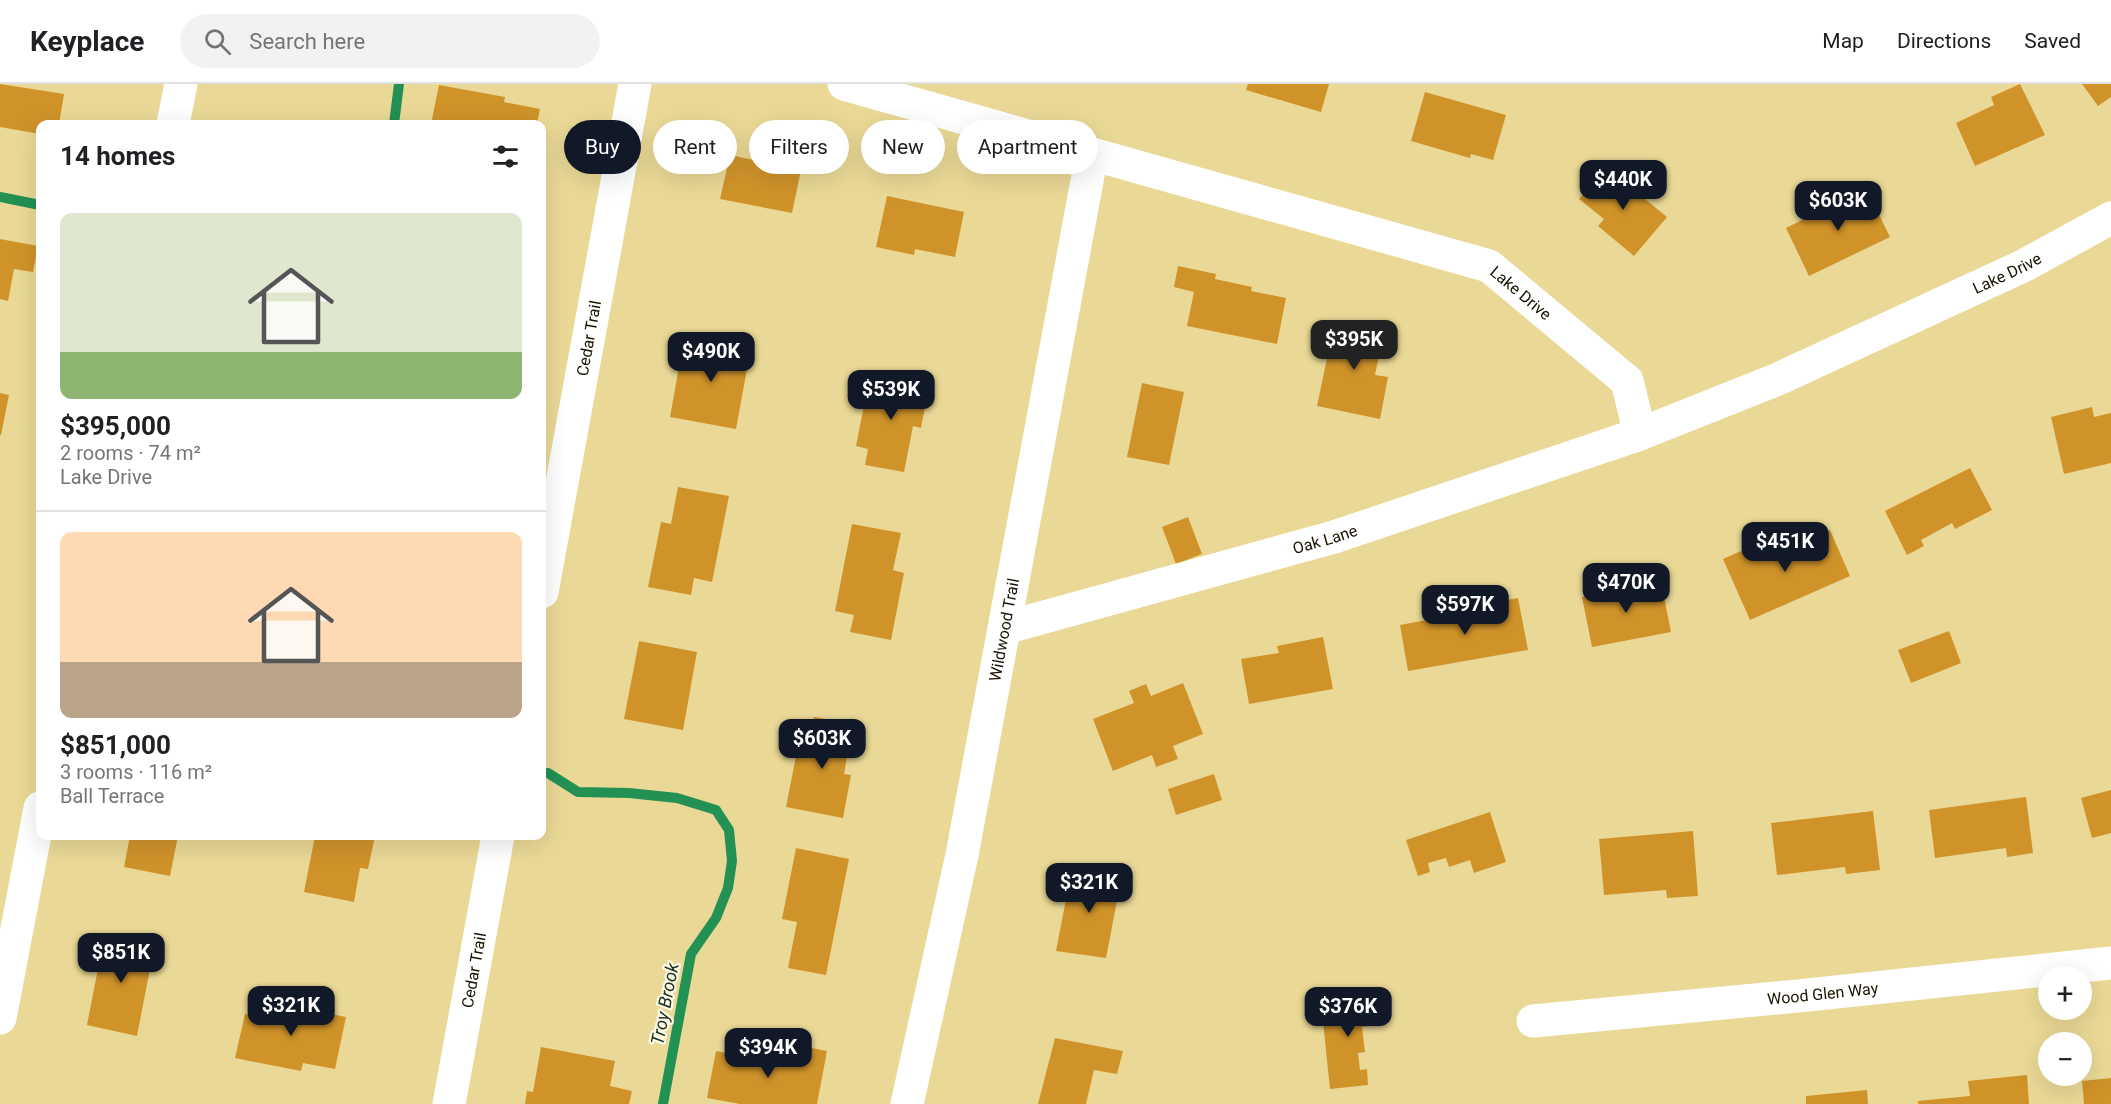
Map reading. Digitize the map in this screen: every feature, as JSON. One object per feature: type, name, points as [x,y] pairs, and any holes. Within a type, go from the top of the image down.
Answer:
[{"type":"street","points":[[174,120],[181,84]]},
{"type":"street","name":"Cedar Trail","points":[[546,570],[635,84]]},
{"type":"street","name":"Lake Drive","points":[[844,84],[972,120]]},
{"type":"street","name":"Lake Drive","points":[[1098,156],[1489,266],[1628,381],[1640,435],[1778,379],[2023,266],[2111,218]]},
{"type":"street","name":"Wildwood Trail","points":[[907,1104],[962,855],[1088,174]]},
{"type":"street","name":"Oak Lane","points":[[1005,628],[1334,537],[1640,435]]},
{"type":"street","points":[[0,1018],[36,829]]},
{"type":"street","name":"Cedar Trail","points":[[449,1104],[497,840]]},
{"type":"street","name":"Wood Glen Way","points":[[1533,1021],[2111,963]]},
{"type":"building","points":[[0,84],[64,94],[60,120],[36,120],[36,133],[0,127]]},
{"type":"building","points":[[1248,84],[1329,84],[1321,112],[1246,90]]},
{"type":"building","points":[[2020,84],[2045,135],[1975,166],[1956,123],[1994,105],[1991,97]]},
{"type":"building","points":[[2082,84],[2111,84],[2111,97],[2098,106]]},
{"type":"building","points":[[439,85],[505,97],[504,102],[540,109],[538,120],[432,120]]},
{"type":"building","points":[[1425,92],[1506,115],[1493,160],[1471,154],[1470,158],[1411,141]]},
{"type":"building","points":[[737,156],[749,159],[749,174],[800,174],[792,213],[720,199],[726,174],[737,174]]},
{"type":"building","points":[[1606,167],[1667,217],[1634,256],[1598,226],[1604,219],[1579,199]]},
{"type":"building","points":[[1866,188],[1890,237],[1809,276],[1786,228]]},
{"type":"building","points":[[887,196],[964,212],[955,257],[915,249],[914,255],[876,247]]},
{"type":"building","points":[[0,239],[36,246],[33,272],[14,269],[8,301],[0,299]]},
{"type":"building","points":[[1178,266],[1216,274],[1215,279],[1252,287],[1251,291],[1286,298],[1277,344],[1187,326],[1194,292],[1174,287]]},
{"type":"building","points":[[1335,320],[1384,330],[1375,375],[1388,377],[1380,419],[1317,406]]},
{"type":"building","points":[[697,332],[740,340],[737,356],[749,358],[736,429],[670,417],[679,367],[690,369]]},
{"type":"building","points":[[870,375],[929,386],[921,428],[913,426],[904,472],[865,465],[868,449],[856,446]]},
{"type":"building","points":[[1142,383],[1184,392],[1169,465],[1127,457]]},
{"type":"building","points":[[0,393],[9,395],[1,435],[0,435]]},
{"type":"building","points":[[2092,407],[2094,417],[2111,413],[2111,463],[2064,474],[2051,417]]},
{"type":"building","points":[[1970,468],[1992,510],[1955,529],[1952,523],[1921,540],[1924,546],[1907,555],[1885,511]]},
{"type":"building","points":[[678,487],[729,496],[712,582],[694,578],[691,595],[648,587],[661,522],[671,524]]},
{"type":"building","points":[[1188,517],[1202,554],[1176,564],[1162,527]]},
{"type":"building","points":[[852,524],[901,533],[893,570],[904,573],[891,640],[850,632],[854,615],[835,611]]},
{"type":"building","points":[[1830,530],[1850,576],[1750,620],[1723,559],[1757,544],[1763,559]]},
{"type":"building","points":[[1661,582],[1671,632],[1592,647],[1582,597]]},
{"type":"building","points":[[1518,598],[1528,650],[1408,671],[1400,625],[1474,611],[1473,606]]},
{"type":"building","points":[[1949,631],[1961,663],[1911,683],[1898,650]]},
{"type":"building","points":[[1323,637],[1333,689],[1249,704],[1241,659],[1279,653],[1277,646]]},
{"type":"building","points":[[639,641],[697,652],[683,730],[624,719]]},
{"type":"building","points":[[1183,683],[1203,734],[1173,746],[1178,759],[1156,767],[1152,755],[1113,771],[1093,719],[1134,703],[1129,691],[1146,684],[1151,696]]},
{"type":"building","points":[[814,717],[853,724],[844,774],[851,775],[843,818],[786,807],[800,736],[811,738]]},
{"type":"building","points":[[1214,774],[1222,800],[1176,815],[1168,789]]},
{"type":"building","points":[[2111,790],[2111,833],[2092,838],[2081,798]]},
{"type":"building","points":[[2026,797],[2033,853],[2007,857],[2006,848],[1935,858],[1929,810]]},
{"type":"building","points":[[1873,811],[1880,870],[1846,874],[1845,867],[1777,875],[1771,823]]},
{"type":"building","points":[[1490,812],[1506,862],[1474,873],[1470,860],[1449,867],[1446,858],[1428,863],[1430,872],[1418,876],[1406,840]]},
{"type":"building","points":[[1693,831],[1698,896],[1667,898],[1666,890],[1604,895],[1599,839]]},
{"type":"building","points":[[129,840],[177,840],[170,876],[124,867]]},
{"type":"building","points":[[314,840],[374,840],[368,869],[360,868],[354,902],[304,892]]},
{"type":"building","points":[[796,848],[849,859],[826,975],[788,968],[797,922],[782,919]]},
{"type":"building","points":[[1076,868],[1122,875],[1106,958],[1056,951],[1068,889],[1073,889]]},
{"type":"building","points":[[105,933],[155,943],[137,1036],[87,1025]]},
{"type":"building","points":[[1377,995],[1380,1025],[1362,1027],[1365,1052],[1358,1053],[1360,1070],[1367,1069],[1368,1085],[1330,1089],[1321,1002]]},
{"type":"building","points":[[263,1001],[346,1017],[335,1069],[303,1063],[301,1071],[235,1058],[245,1014],[260,1017]]},
{"type":"building","points":[[1055,1038],[1123,1051],[1117,1074],[1094,1070],[1086,1104],[1038,1104]]},
{"type":"building","points":[[796,1045],[827,1051],[817,1104],[740,1104],[707,1098],[716,1051],[792,1066]]},
{"type":"building","points":[[541,1047],[615,1061],[610,1086],[632,1091],[629,1104],[525,1104],[527,1091],[533,1092]]},
{"type":"building","points":[[2027,1075],[2029,1104],[1918,1104],[1918,1101],[1970,1096],[1968,1081]]},
{"type":"building","points":[[2111,1078],[2111,1104],[2084,1104],[2082,1086],[2092,1086],[2092,1080]]},
{"type":"building","points":[[1867,1090],[1868,1104],[1806,1104],[1806,1096]]},
{"type":"waterway","name":"Troy Brook","points":[[394,120],[399,84]]},
{"type":"waterway","points":[[0,197],[36,204]]},
{"type":"waterway","name":"Troy Brook","points":[[548,773],[578,792],[629,793],[677,798],[716,810],[729,830],[732,861],[728,888],[716,918],[691,954],[663,1104]]}]
